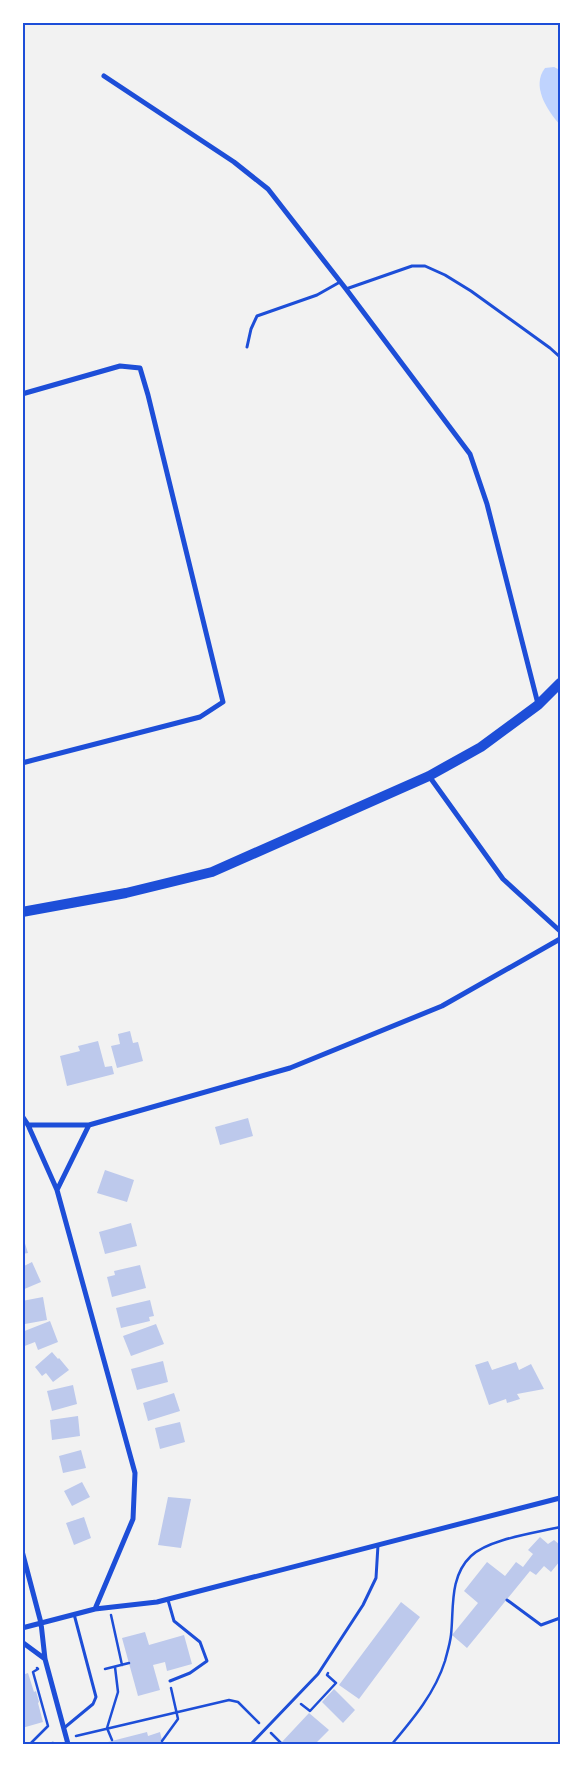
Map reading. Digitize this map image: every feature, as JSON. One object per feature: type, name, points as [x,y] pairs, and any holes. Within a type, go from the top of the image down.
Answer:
[{"type":"main road","points":[[22,912],[126,893],[212,872],[429,776],[482,747],[538,705],[560,683]]},
{"type":"street","points":[[104,76],[234,162],[268,189],[346,288],[470,454],[487,504],[538,705]]},
{"type":"street","points":[[22,394],[120,366],[140,368],[224,702],[200,717],[22,763]]},
{"type":"street","points":[[429,776],[503,879],[560,931]]},
{"type":"street","points":[[28,1125],[89,1125],[290,1068],[442,1006],[560,939]]},
{"type":"street","points":[[22,1116],[28,1125],[56,1190],[135,1473],[133,1520],[95,1609]]},
{"type":"street","points":[[56,1190],[89,1125]]},
{"type":"street","points":[[22,1628],[95,1609],[157,1602],[560,1498]]},
{"type":"street","points":[[22,1551],[41,1622],[45,1659],[68,1744]]},
{"type":"street","points":[[22,1642],[45,1659]]},
{"type":"lane","points":[[346,288],[412,266],[425,266],[445,275],[471,292],[560,357]]},
{"type":"lane","points":[[247,347],[251,329],[257,316],[317,295],[341,282]]},
{"type":"lane","points":[[252,1744],[318,1674],[363,1605],[376,1578],[378,1545]]},
{"type":"lane","points":[[168,1599],[174,1621],[200,1642],[207,1660],[190,1673],[170,1681]]},
{"type":"lane","points":[[507,1600],[541,1626],[560,1618]]},
{"type":"lane","points":[[64,1728],[93,1704],[96,1697],[74,1614]]},
{"type":"path","points":[[392,1744],[414,1718],[438,1682],[451,1637],[456,1580],[462,1566],[472,1555],[490,1544],[560,1527]]},
{"type":"path","points":[[109,1607],[122,1665]]},
{"type":"path","points":[[30,1744],[48,1726],[34,1672],[38,1669],[33,1662]]},
{"type":"path","points":[[105,1669],[129,1664]]},
{"type":"path","points":[[112,1740],[107,1728],[118,1692],[114,1667]]},
{"type":"path","points":[[162,1741],[178,1718],[170,1681]]},
{"type":"path","points":[[74,1736],[228,1700],[238,1702],[281,1743]]},
{"type":"path","points":[[48,1744],[53,1743]]},
{"type":"water","points":[[554,67],[560,70],[560,125],[542,98],[540,90],[541,75],[545,68]]},
{"type":"building","points":[[130,1031],[133,1043],[138,1042],[143,1061],[117,1068],[111,1046],[120,1044],[118,1034]]},
{"type":"building","points":[[98,1041],[105,1067],[112,1066],[114,1074],[67,1086],[60,1056],[80,1051],[78,1046]]},
{"type":"building","points":[[248,1118],[253,1136],[220,1145],[215,1127]]},
{"type":"building","points":[[105,1170],[134,1180],[127,1202],[97,1193]]},
{"type":"building","points":[[131,1223],[137,1246],[105,1254],[99,1232]]},
{"type":"building","points":[[22,1234],[28,1253],[22,1254]]},
{"type":"building","points":[[32,1262],[41,1282],[22,1290],[22,1267]]},
{"type":"building","points":[[140,1265],[146,1288],[112,1297],[107,1277],[115,1275],[114,1271]]},
{"type":"building","points":[[43,1297],[47,1320],[25,1324],[22,1301]]},
{"type":"building","points":[[150,1300],[154,1316],[149,1317],[150,1321],[121,1328],[116,1308]]},
{"type":"building","points":[[50,1321],[58,1342],[38,1350],[35,1342],[22,1347],[22,1332]]},
{"type":"building","points":[[156,1324],[164,1344],[131,1356],[123,1336]]},
{"type":"building","points":[[52,1352],[69,1370],[53,1382],[46,1373],[42,1376],[35,1367]]},
{"type":"building","points":[[163,1361],[168,1382],[137,1390],[131,1369]]},
{"type":"building","points":[[488,1361],[492,1370],[516,1362],[519,1370],[531,1364],[544,1389],[517,1394],[520,1399],[507,1403],[506,1399],[489,1405],[475,1365]]},
{"type":"building","points":[[73,1385],[77,1404],[52,1411],[47,1391]]},
{"type":"building","points":[[174,1393],[180,1411],[148,1421],[143,1403]]},
{"type":"building","points":[[78,1416],[80,1436],[52,1440],[50,1420]]},
{"type":"building","points":[[180,1422],[185,1442],[160,1449],[155,1428]]},
{"type":"building","points":[[81,1450],[86,1468],[63,1473],[59,1456]]},
{"type":"building","points":[[82,1482],[90,1497],[72,1506],[64,1491]]},
{"type":"building","points":[[168,1497],[191,1499],[181,1548],[158,1545]]},
{"type":"building","points":[[84,1517],[91,1538],[74,1545],[66,1523]]},
{"type":"building","points":[[540,1537],[548,1544],[554,1540],[560,1545],[560,1561],[551,1572],[544,1566],[536,1575],[530,1571],[467,1648],[452,1635],[478,1603],[464,1591],[487,1562],[505,1576],[516,1562],[523,1567],[533,1554],[528,1550]]},
{"type":"building","points":[[401,1602],[420,1617],[359,1699],[339,1685]]},
{"type":"building","points":[[145,1632],[149,1645],[184,1635],[192,1664],[167,1671],[165,1662],[153,1665],[160,1690],[138,1696],[122,1638]]},
{"type":"building","points":[[28,1673],[34,1692],[36,1691],[43,1722],[22,1728],[22,1675]]},
{"type":"building","points":[[334,1689],[355,1710],[343,1723],[322,1702]]},
{"type":"building","points":[[309,1713],[329,1730],[315,1744],[280,1744]]},
{"type":"building","points":[[147,1732],[148,1736],[160,1732],[163,1744],[100,1744]]}]
